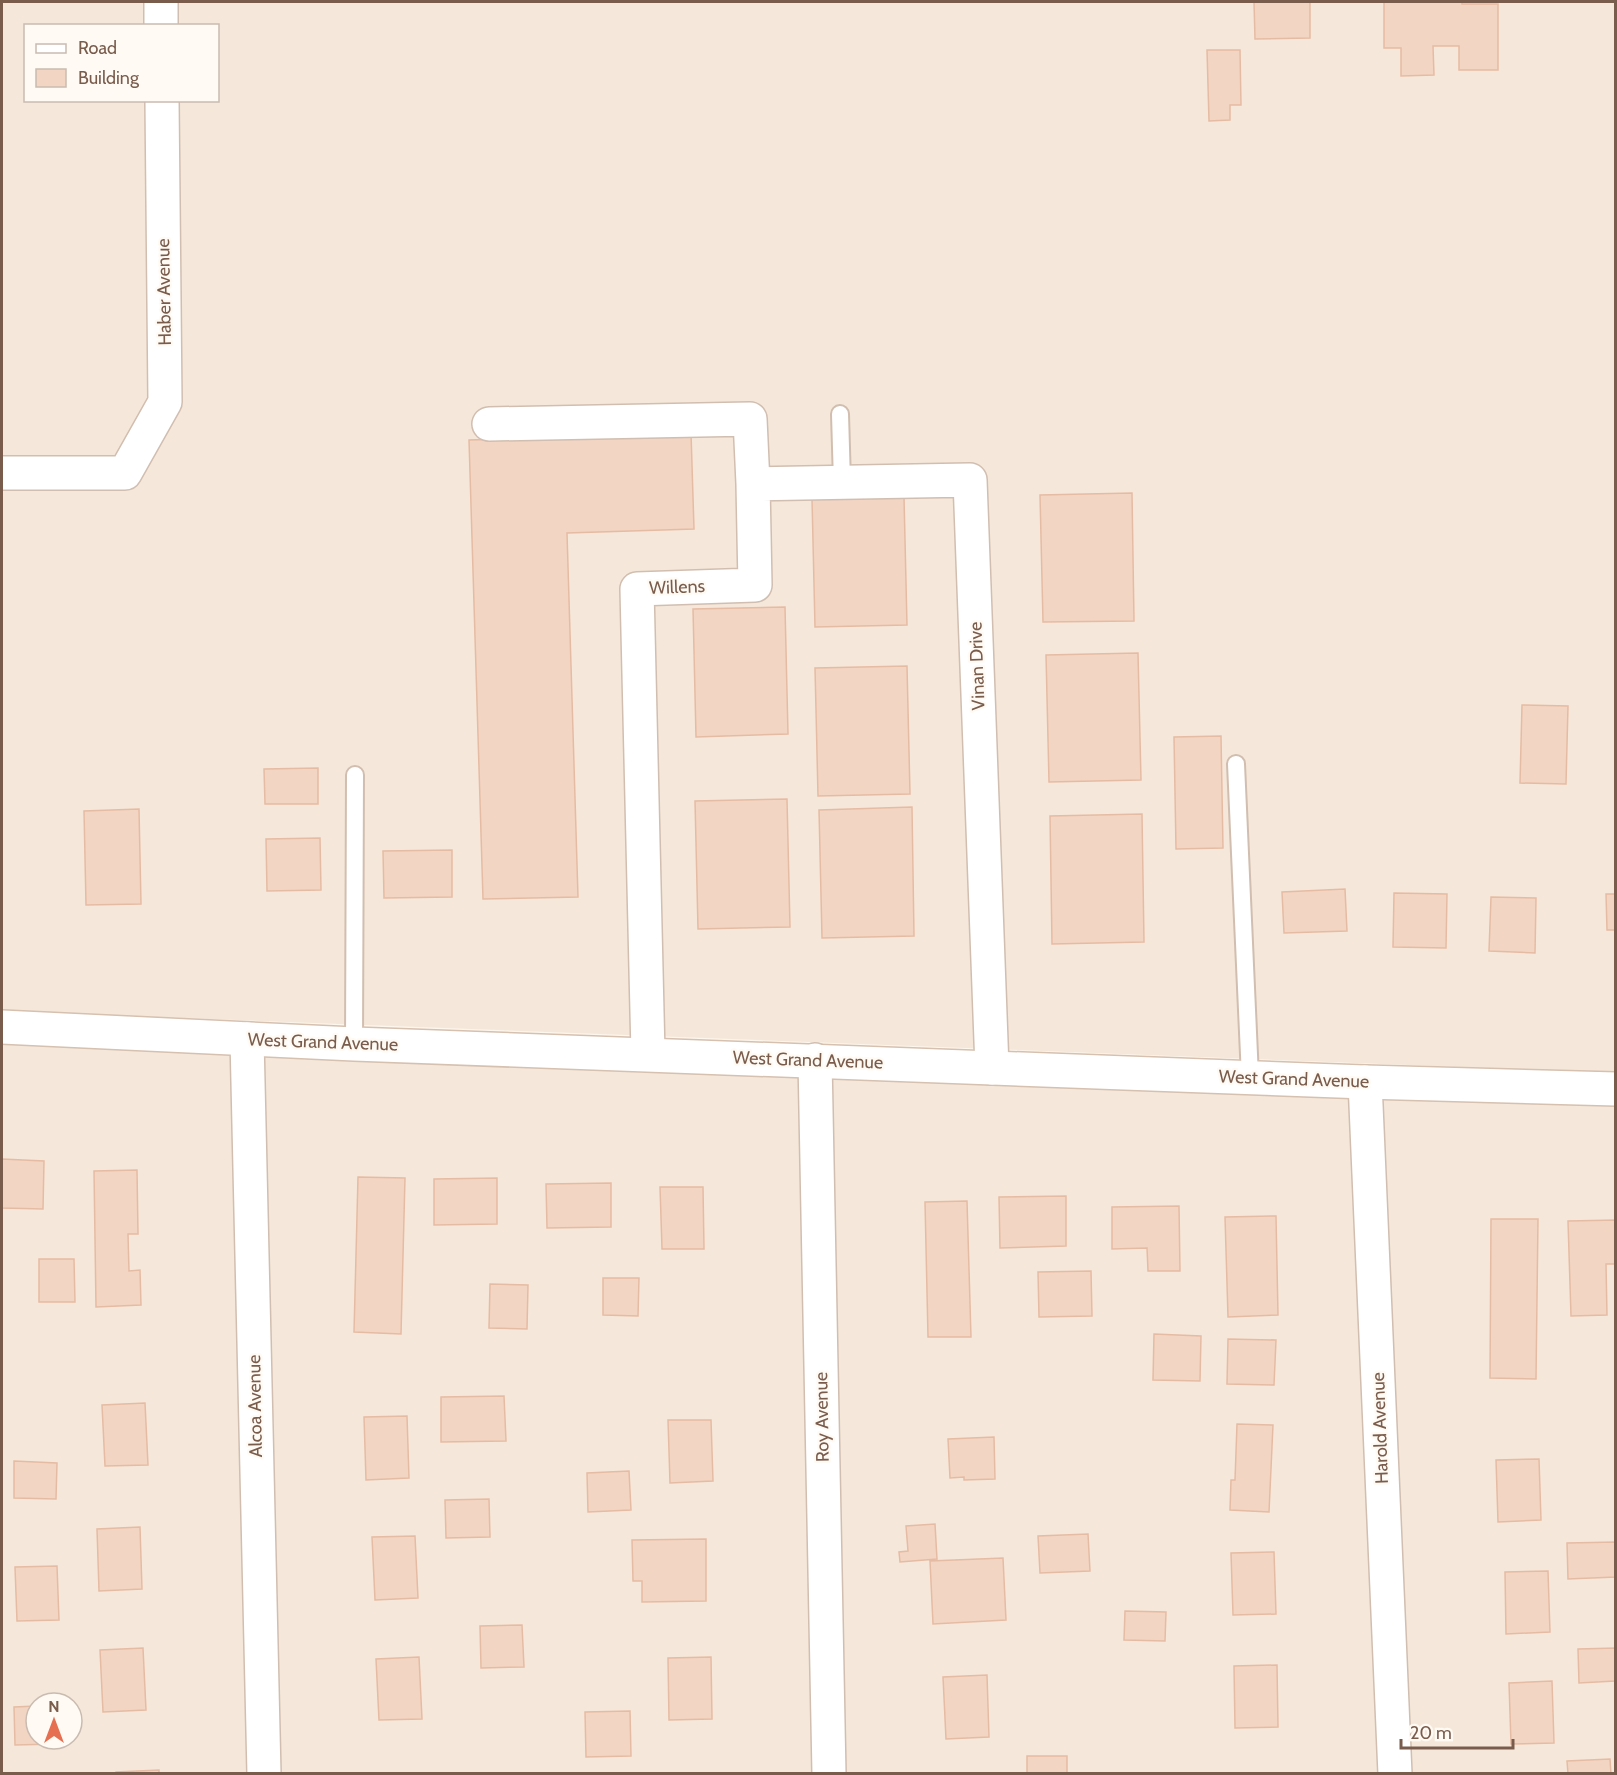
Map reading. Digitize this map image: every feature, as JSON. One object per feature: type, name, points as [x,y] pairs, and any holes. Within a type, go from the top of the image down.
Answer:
[{"type":"street","points":[[161,2],[161,24]]},
{"type":"street","name":"Haber Avenue","points":[[2,473],[125,473],[165,402],[162,102]]},
{"type":"street","name":"Willens","points":[[489,424],[750,419],[755,585],[637,589],[648,1054]]},
{"type":"street","name":"Vinan Drive","points":[[753,484],[970,480],[992,1068]]},
{"type":"street","name":"West Grand Avenue","points":[[2,1027],[354,1044],[1365,1082],[1616,1089]]},
{"type":"street","name":"Alcoa Avenue","points":[[247,1039],[264,1773]]},
{"type":"street","name":"Roy Avenue","points":[[815,1060],[829,1773]]},
{"type":"street","name":"Harold Avenue","points":[[1365,1082],[1395,1773]]},
{"type":"lane","points":[[840,414],[843,482]]},
{"type":"lane","points":[[1236,764],[1250,1077]]},
{"type":"lane","points":[[354,1044],[355,775]]},
{"type":"shaded area","points":[[2,2],[1615,2],[1615,1073],[2,1011]]},
{"type":"shaded area","points":[[2,1027],[1615,1089],[1615,1773],[2,1774]]},
{"type":"building","points":[[1254,2],[1310,2],[1310,38],[1255,39]]},
{"type":"building","points":[[1384,2],[1498,4],[1498,70],[1459,70],[1459,46],[1433,46],[1434,75],[1401,76],[1401,48],[1384,48]]},
{"type":"building","points":[[1207,50],[1240,50],[1241,105],[1230,105],[1230,120],[1209,121]]},
{"type":"building","points":[[691,433],[694,529],[567,533],[578,897],[483,899],[469,440]]},
{"type":"building","points":[[1132,493],[1134,621],[1043,622],[1040,495]]},
{"type":"building","points":[[904,497],[907,625],[815,627],[812,499]]},
{"type":"building","points":[[785,607],[788,734],[696,737],[693,609]]},
{"type":"building","points":[[1138,653],[1141,780],[1049,782],[1046,655]]},
{"type":"building","points":[[907,666],[910,794],[818,796],[815,668]]},
{"type":"building","points":[[1522,705],[1568,706],[1566,784],[1520,783]]},
{"type":"building","points":[[1221,736],[1223,848],[1176,849],[1174,737]]},
{"type":"building","points":[[318,768],[318,804],[265,804],[264,769]]},
{"type":"building","points":[[787,799],[790,927],[698,929],[695,801]]},
{"type":"building","points":[[912,807],[914,936],[822,938],[819,810]]},
{"type":"building","points":[[139,809],[141,904],[86,905],[84,811]]},
{"type":"building","points":[[1142,814],[1144,942],[1052,944],[1050,816]]},
{"type":"building","points":[[320,838],[321,890],[267,891],[266,839]]},
{"type":"building","points":[[452,850],[452,897],[384,898],[383,851]]},
{"type":"building","points":[[1345,889],[1347,931],[1284,933],[1282,892]]},
{"type":"building","points":[[1394,893],[1447,894],[1446,948],[1393,947]]},
{"type":"building","points":[[1606,894],[1616,894],[1616,930],[1607,930]]},
{"type":"building","points":[[1491,897],[1536,898],[1535,953],[1489,951]]},
{"type":"building","points":[[2,1159],[44,1161],[43,1209],[2,1208]]},
{"type":"building","points":[[137,1170],[138,1234],[128,1234],[129,1271],[140,1270],[141,1305],[96,1307],[94,1171]]},
{"type":"building","points":[[358,1177],[405,1178],[401,1334],[354,1332]]},
{"type":"building","points":[[497,1178],[497,1224],[434,1225],[434,1179]]},
{"type":"building","points":[[611,1183],[611,1227],[547,1228],[546,1184]]},
{"type":"building","points":[[660,1187],[703,1187],[704,1249],[662,1249]]},
{"type":"building","points":[[1066,1196],[1066,1246],[1000,1248],[999,1197]]},
{"type":"building","points":[[967,1201],[971,1337],[928,1337],[925,1202]]},
{"type":"building","points":[[1179,1206],[1180,1271],[1148,1271],[1147,1248],[1112,1249],[1112,1207]]},
{"type":"building","points":[[1276,1216],[1278,1315],[1228,1317],[1225,1217]]},
{"type":"building","points":[[1491,1219],[1538,1219],[1536,1379],[1490,1378]]},
{"type":"building","points":[[1616,1220],[1616,1264],[1606,1264],[1607,1315],[1571,1316],[1568,1221]]},
{"type":"building","points":[[39,1259],[74,1259],[75,1302],[39,1302]]},
{"type":"building","points":[[1091,1271],[1092,1316],[1039,1317],[1038,1272]]},
{"type":"building","points":[[603,1278],[639,1278],[638,1316],[603,1315]]},
{"type":"building","points":[[490,1284],[528,1285],[527,1329],[489,1328]]},
{"type":"building","points":[[1154,1334],[1201,1336],[1200,1381],[1153,1380]]},
{"type":"building","points":[[1228,1339],[1276,1340],[1274,1385],[1227,1384]]},
{"type":"building","points":[[504,1396],[506,1441],[441,1442],[441,1397]]},
{"type":"building","points":[[145,1403],[148,1465],[105,1466],[102,1405]]},
{"type":"building","points":[[407,1416],[409,1478],[366,1480],[364,1417]]},
{"type":"building","points":[[668,1420],[711,1420],[713,1481],[670,1483]]},
{"type":"building","points":[[1237,1424],[1273,1425],[1269,1512],[1230,1510],[1231,1480],[1235,1480]]},
{"type":"building","points":[[994,1437],[995,1479],[950,1478],[948,1439]]},
{"type":"building","points":[[1539,1459],[1541,1520],[1498,1522],[1496,1460]]},
{"type":"building","points":[[14,1461],[57,1463],[56,1499],[14,1498]]},
{"type":"building","points":[[629,1471],[631,1510],[588,1512],[587,1473]]},
{"type":"building","points":[[489,1499],[490,1537],[446,1538],[445,1500]]},
{"type":"building","points":[[935,1524],[937,1559],[900,1562],[899,1552],[908,1551],[906,1526]]},
{"type":"building","points":[[140,1527],[142,1589],[99,1591],[97,1529]]},
{"type":"building","points":[[1088,1534],[1090,1571],[1040,1573],[1038,1536]]},
{"type":"building","points":[[415,1536],[418,1598],[375,1600],[372,1537]]},
{"type":"building","points":[[706,1539],[706,1601],[642,1602],[642,1581],[633,1581],[632,1540]]},
{"type":"building","points":[[1616,1542],[1616,1577],[1568,1579],[1567,1543]]},
{"type":"building","points":[[1274,1552],[1276,1614],[1233,1615],[1231,1553]]},
{"type":"building","points":[[1003,1558],[1006,1620],[933,1624],[930,1561]]},
{"type":"building","points":[[57,1566],[59,1620],[17,1621],[15,1567]]},
{"type":"building","points":[[1548,1571],[1550,1632],[1506,1634],[1505,1572]]},
{"type":"building","points":[[1125,1611],[1166,1612],[1165,1641],[1124,1640]]},
{"type":"building","points":[[522,1625],[524,1667],[481,1668],[480,1626]]},
{"type":"building","points":[[143,1648],[146,1710],[103,1712],[100,1650]]},
{"type":"building","points":[[1616,1648],[1615,1681],[1579,1683],[1578,1649]]},
{"type":"building","points":[[419,1657],[422,1719],[379,1720],[376,1659]]},
{"type":"building","points":[[711,1657],[712,1719],[669,1720],[668,1658]]},
{"type":"building","points":[[1277,1665],[1278,1727],[1235,1728],[1234,1666]]},
{"type":"building","points":[[987,1675],[989,1737],[946,1739],[943,1677]]},
{"type":"building","points":[[1552,1681],[1554,1743],[1511,1744],[1509,1683]]},
{"type":"building","points":[[14,1707],[24,1707],[24,1745],[15,1745]]},
{"type":"building","points":[[630,1711],[631,1756],[586,1757],[585,1712]]},
{"type":"building","points":[[1027,1756],[1067,1756],[1067,1774],[1027,1774]]},
{"type":"building","points":[[1610,1759],[1611,1774],[1568,1774],[1567,1761]]},
{"type":"building","points":[[159,1770],[159,1774],[116,1774],[116,1772]]}]
